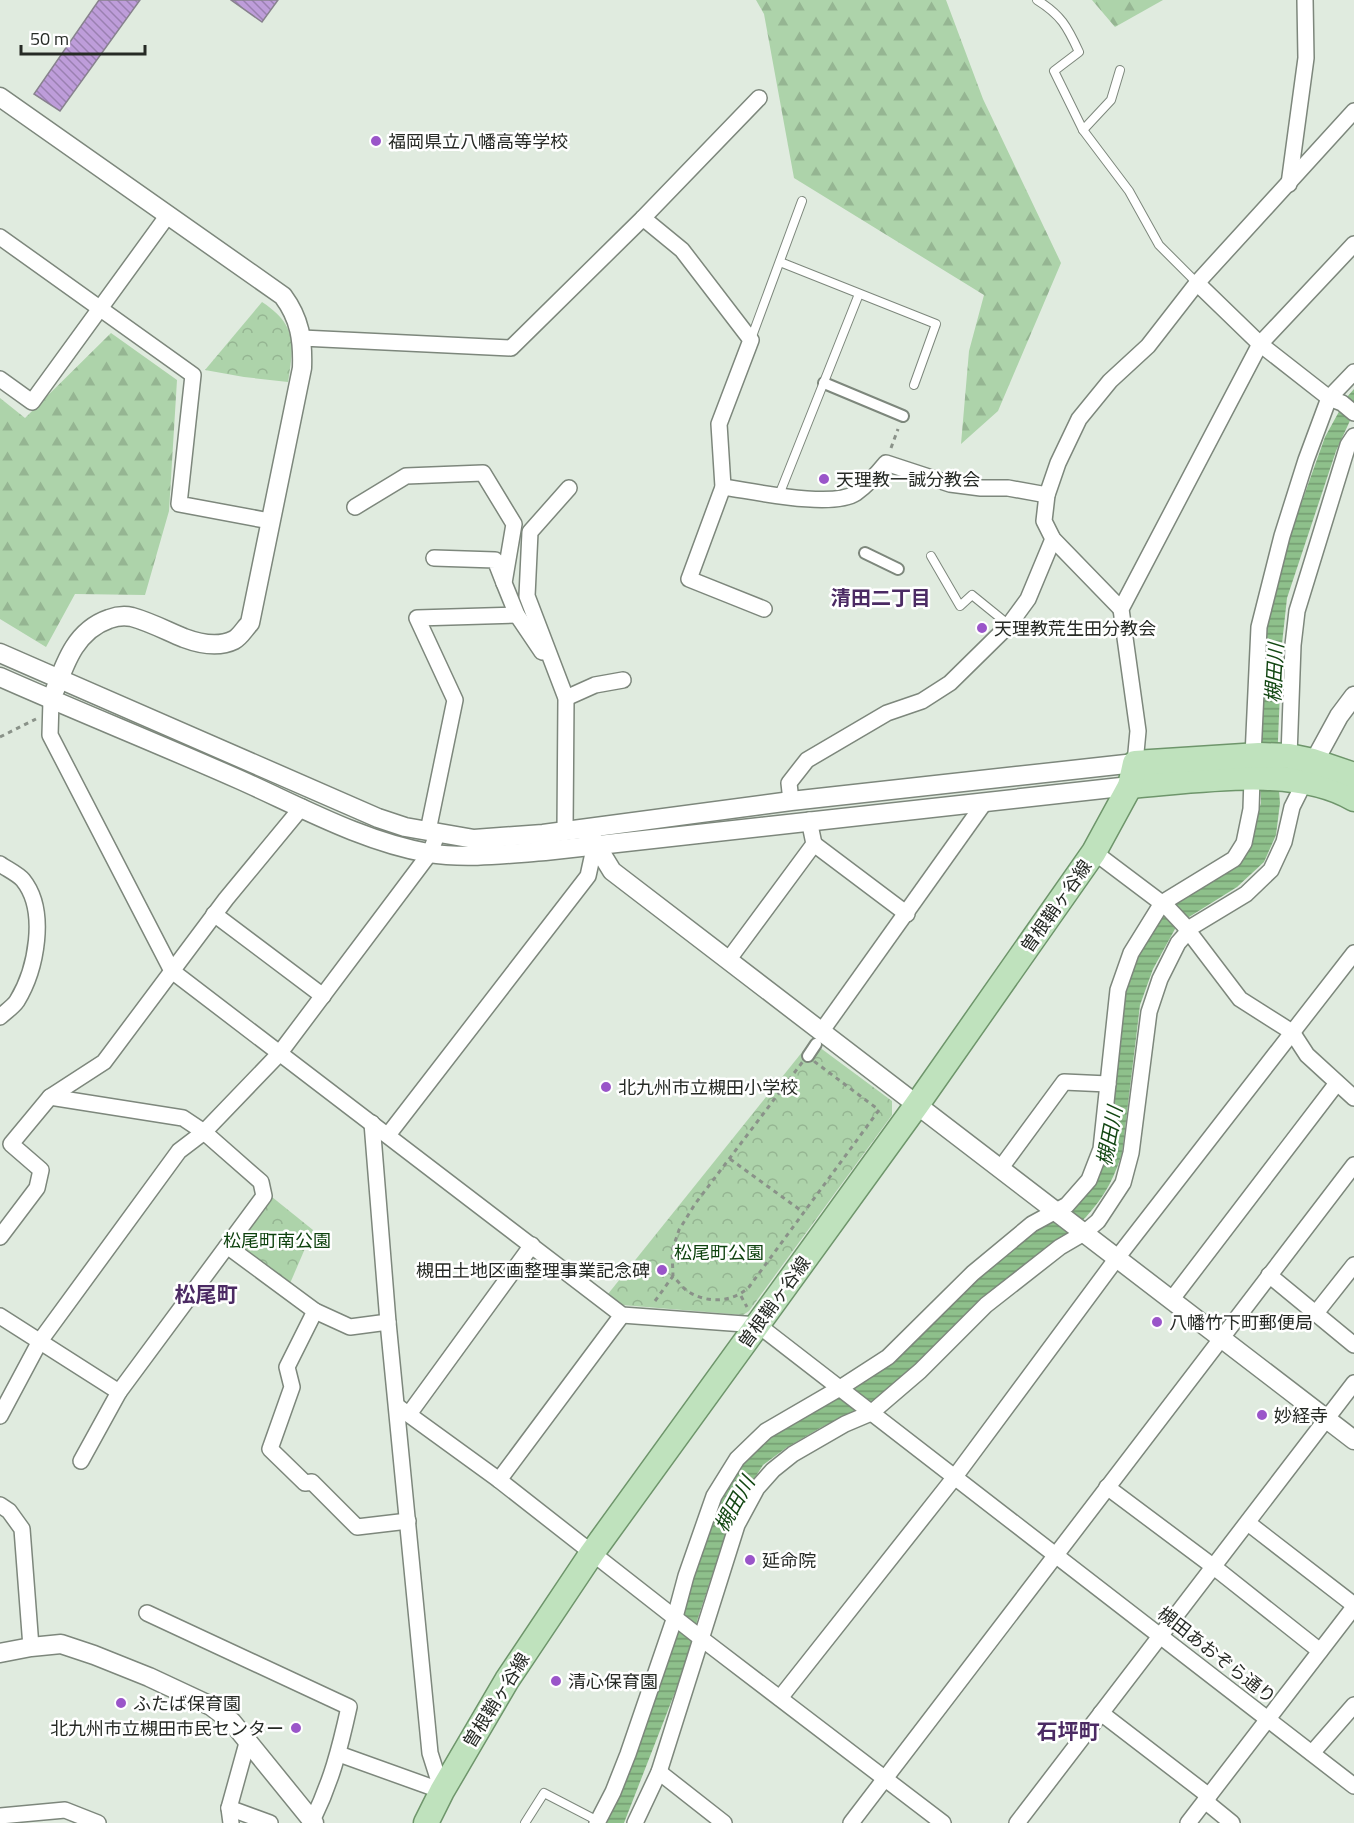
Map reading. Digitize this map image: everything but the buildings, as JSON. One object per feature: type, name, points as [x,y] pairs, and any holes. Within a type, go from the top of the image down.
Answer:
[{"type":"main road","points":[[1136,762],[1256,766],[1354,775]]},
{"type":"main road","name":"曽根鞘ヶ谷線","points":[[426,1823],[442,1791],[507,1680],[753,1318],[916,1106],[1094,852],[1130,786],[1136,762]]},
{"type":"main road","points":[[1130,786],[1256,766]]},
{"type":"main road","points":[[1298,769],[1354,799]]},
{"type":"street","points":[[1289,184],[1306,58],[1305,0]]},
{"type":"street","points":[[0,97],[283,296],[293,310],[301,329],[303,368],[250,623],[236,639],[222,644],[206,644],[132,617],[119,616],[102,622],[80,636],[65,662],[51,705],[50,735],[172,971],[622,1315],[753,1318],[843,1391]]},
{"type":"street","points":[[302,338],[511,348],[643,218],[759,98]]},
{"type":"street","points":[[1121,609],[1053,539],[1044,521],[1047,495],[1058,463],[1079,419],[1110,381],[1148,346],[1197,283],[1354,111]]},
{"type":"street","points":[[0,379],[32,402],[168,215]]},
{"type":"street","points":[[643,218],[682,250],[751,340],[719,424],[723,487],[689,579],[764,609]]},
{"type":"street","points":[[0,237],[193,375],[179,504],[270,521]]},
{"type":"street","points":[[0,677],[51,705],[302,807],[368,837],[401,848],[430,853],[475,856],[790,801],[1136,762],[1138,731],[1121,609],[1260,344],[1354,244]]},
{"type":"street","points":[[1197,283],[1260,344],[1354,413]]},
{"type":"street","points":[[598,1822],[628,1754],[714,1496],[737,1459],[766,1431],[843,1391],[888,1357],[973,1273],[1032,1224],[1058,1212],[1067,1205],[1089,1180],[1101,1149],[1118,990],[1131,953],[1164,905],[1234,859],[1244,843],[1256,766],[1259,627],[1282,536],[1306,460],[1335,401],[1354,372]]},
{"type":"street","points":[[824,383],[903,416]]},
{"type":"street","points":[[1186,927],[1193,926],[1246,894],[1271,870],[1284,842],[1298,769],[1293,645],[1297,611],[1348,446],[1354,436]]},
{"type":"street","points":[[723,487],[838,500],[855,494],[886,464],[950,484],[981,488],[1008,488],[1047,495]]},
{"type":"street","points":[[355,507],[406,476],[483,473],[514,524],[504,583]]},
{"type":"street","points":[[565,831],[566,698],[527,596],[530,532],[569,488]]},
{"type":"street","points":[[790,801],[789,783],[807,760],[887,713],[922,700],[950,683],[1009,625],[1028,599],[1053,539]]},
{"type":"street","points":[[865,552],[898,569]]},
{"type":"street","points":[[434,558],[495,560],[517,615],[556,672]]},
{"type":"street","points":[[0,1416],[40,1341],[179,1151],[204,1132],[279,1054],[430,853],[455,700],[417,618],[517,615]]},
{"type":"street","points":[[0,653],[378,818],[405,827],[474,839],[565,831],[591,836],[809,820],[1130,786]]},
{"type":"street","points":[[566,698],[595,685],[623,680]]},
{"type":"street","points":[[1298,769],[1354,696]]},
{"type":"street","points":[[808,1056],[818,1038],[985,802]]},
{"type":"street","points":[[0,1237],[37,1188],[41,1170],[11,1144],[50,1097],[104,1062],[214,914],[302,807]]},
{"type":"street","points":[[809,820],[814,844],[907,914]]},
{"type":"street","points":[[591,836],[612,871],[729,959],[818,1038],[916,1106],[1058,1212],[1354,1440]]},
{"type":"street","points":[[388,1135],[588,876],[591,836]]},
{"type":"street","points":[[729,959],[814,844]]},
{"type":"street","points":[[1094,852],[1164,905],[1186,927],[1239,999],[1292,1032],[1307,1056],[1354,1098]]},
{"type":"street","points":[[0,864],[22,879],[33,895],[38,937],[34,960],[16,1001],[0,1017]]},
{"type":"street","points":[[214,914],[323,996]]},
{"type":"street","points":[[634,1823],[659,1772],[737,1525],[757,1488],[773,1470],[793,1454],[868,1411],[920,1371],[986,1305],[1080,1230],[1098,1221],[1123,1184],[1131,1153],[1149,1012],[1160,979],[1186,927]]},
{"type":"street","points":[[780,1698],[954,1478],[1117,1258],[1354,953]]},
{"type":"street","points":[[1000,1169],[1064,1082],[1108,1084]]},
{"type":"street","points":[[1172,1299],[1336,1083]]},
{"type":"street","points":[[50,1097],[183,1118],[204,1132],[261,1182],[264,1196],[119,1392],[81,1461]]},
{"type":"street","points":[[372,1124],[388,1322],[403,1410],[408,1521],[430,1753],[442,1791]]},
{"type":"street","points":[[851,1823],[1269,1275],[1352,1174]]},
{"type":"street","points":[[403,1410],[532,1245]]},
{"type":"street","points":[[227,1246],[315,1311],[351,1328],[388,1322]]},
{"type":"street","points":[[1316,1313],[1354,1265]]},
{"type":"street","points":[[1269,1275],[1354,1345]]},
{"type":"street","points":[[315,1311],[287,1367],[292,1387],[270,1449],[305,1483],[312,1482],[357,1527],[408,1521]]},
{"type":"street","points":[[500,1480],[622,1315]]},
{"type":"street","points":[[0,1316],[119,1392]]},
{"type":"street","points":[[1017,1823],[1354,1383]]},
{"type":"street","name":"槻田あおぞら通り","points":[[843,1391],[1354,1786]]},
{"type":"street","points":[[403,1410],[500,1480],[943,1823]]},
{"type":"street","points":[[1107,1487],[1214,1567],[1320,1651]]},
{"type":"street","points":[[0,1505],[9,1511],[22,1529],[31,1647]]},
{"type":"street","points":[[1188,1823],[1354,1606],[1248,1523]]},
{"type":"street","points":[[0,1653],[61,1644],[149,1677],[212,1706],[232,1722],[313,1822],[325,1796],[339,1754],[349,1707],[147,1613]]},
{"type":"street","points":[[1312,1753],[1354,1705]]},
{"type":"street","points":[[1101,1713],[1207,1799],[1232,1823]]},
{"type":"street","points":[[248,1743],[230,1815],[270,1823]]},
{"type":"street","points":[[339,1754],[442,1791]]},
{"type":"street","points":[[659,1772],[724,1823]]},
{"type":"street","points":[[0,1816],[65,1810],[98,1823]]},
{"type":"lane","points":[[1037,0],[1049,8],[1067,26],[1078,52],[1054,71],[1083,130],[1129,191],[1159,245],[1197,283]]},
{"type":"lane","points":[[1083,130],[1111,100],[1120,70]]},
{"type":"lane","points":[[751,340],[802,201]]},
{"type":"lane","points":[[780,262],[936,324],[914,385]]},
{"type":"lane","points":[[779,495],[860,294]]},
{"type":"lane","points":[[931,556],[960,606],[972,595],[1009,625]]},
{"type":"lane","points":[[525,1823],[544,1793],[598,1822]]},
{"type":"path","points":[[0,737],[51,705]]},
{"type":"path","points":[[645,1315],[673,1276],[672,1251],[678,1230],[695,1204],[808,1056],[879,1110],[741,1296],[716,1300],[695,1295],[685,1290],[673,1276]]},
{"type":"path","points":[[730,1159],[804,1212]]},
{"type":"path","points":[[741,1296],[753,1318]]},
{"type":"green space","points":[[756,0],[946,0],[983,99],[1061,263],[998,411],[961,444],[969,351],[984,295],[794,178],[764,14]]},
{"type":"green space","points":[[1092,0],[1163,0],[1115,27]]},
{"type":"green space","points":[[262,302],[282,319],[290,336],[292,346],[288,382],[205,370]]},
{"type":"green space","points":[[111,333],[177,380],[169,511],[145,595],[75,594],[46,647],[0,619],[0,398],[25,418]]},
{"type":"green space","name":"松尾町公園","points":[[811,1041],[892,1101],[892,1115],[749,1311],[743,1315],[622,1305],[608,1294]]},
{"type":"green space","name":"松尾町南公園","points":[[272,1197],[313,1230],[288,1288],[235,1246]]},
{"type":"water","name":"槻田川","points":[[1354,389],[1354,412],[1336,451],[1287,598],[1282,644],[1277,764],[1280,803],[1276,835],[1264,862],[1237,887],[1189,917],[1175,929],[1153,969],[1140,1005],[1122,1154],[1108,1187],[1086,1217],[877,1400],[820,1428],[763,1465],[733,1512],[697,1621],[693,1646],[624,1823],[604,1823],[617,1794],[686,1606],[696,1567],[722,1493],[740,1466],[779,1428],[870,1379],[932,1318],[1015,1246],[1090,1187],[1120,1009],[1129,972],[1148,934],[1159,918],[1250,840],[1261,803],[1263,659],[1268,612],[1290,535],[1325,437],[1347,397]]},
{"type":"place","name":"福岡県立八幡高等学校","points":[[376,141]]},
{"type":"place","name":"天理教一誠分教会","points":[[824,479]]},
{"type":"place","name":"天理教荒生田分教会","points":[[982,628]]},
{"type":"place","name":"北九州市立槻田小学校","points":[[606,1087]]},
{"type":"place","name":"槻田土地区画整理事業記念碑","points":[[662,1270]]},
{"type":"place","name":"八幡竹下町郵便局","points":[[1157,1322]]},
{"type":"place","name":"妙経寺","points":[[1262,1415]]},
{"type":"place","name":"延命院","points":[[750,1560]]},
{"type":"place","name":"清心保育園","points":[[556,1681]]},
{"type":"place","name":"ふたば保育園","points":[[121,1703]]},
{"type":"place","name":"北九州市立槻田市民センター","points":[[296,1728]]},
{"type":"district","name":"清田二丁目","points":[[881,597]]},
{"type":"district","name":"松尾町","points":[[206,1294]]},
{"type":"district","name":"石坪町","points":[[1068,1731]]}]
